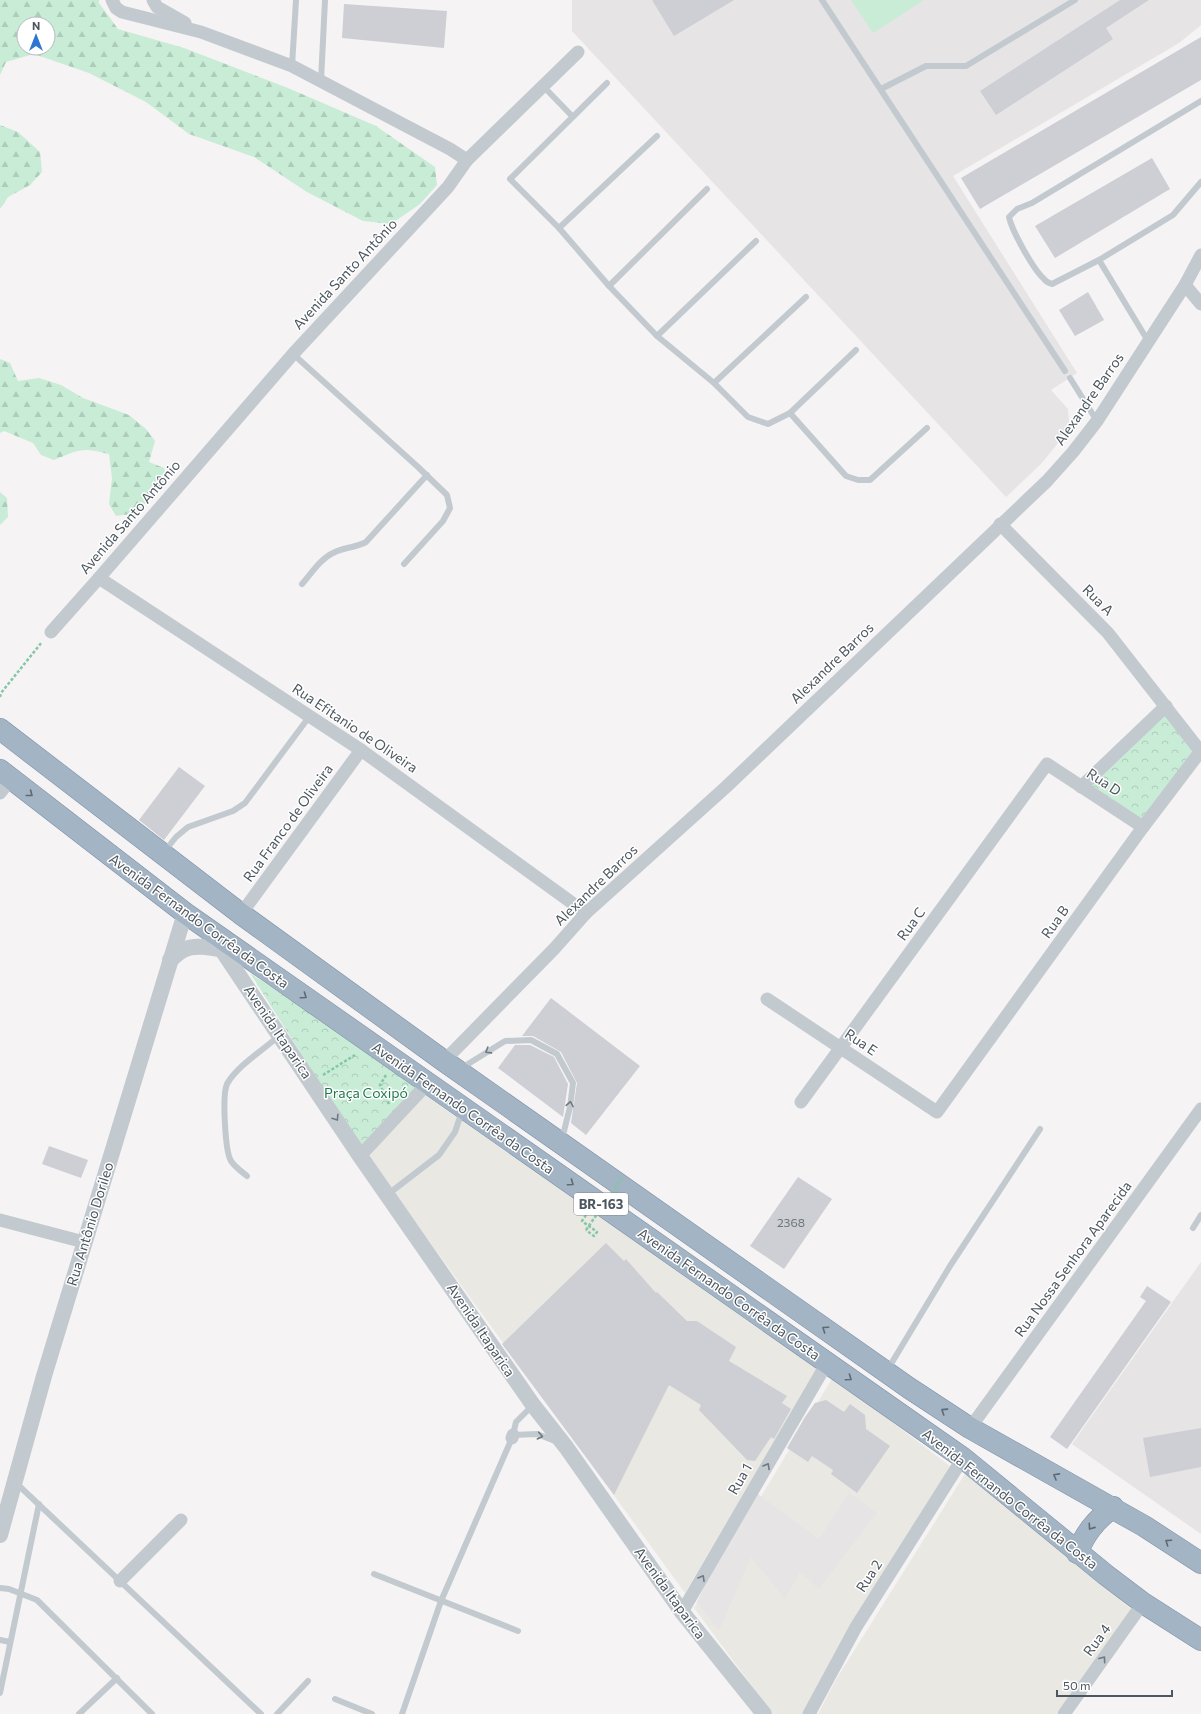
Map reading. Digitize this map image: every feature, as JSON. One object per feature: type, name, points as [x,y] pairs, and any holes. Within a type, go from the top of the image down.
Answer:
[{"type":"highway","name":"Avenida Fernando Corrêa da Costa","points":[[0,729],[241,914],[451,1065],[886,1372],[970,1428],[1113,1507],[1201,1563]]},
{"type":"highway","name":"Avenida Fernando Corrêa da Costa","points":[[4,780],[185,914],[218,942],[242,954],[463,1107],[963,1458],[1077,1553],[1143,1603],[1201,1640]]},
{"type":"highway","points":[[1077,1553],[1083,1539],[1097,1520],[1113,1507]]},
{"type":"street","points":[[112,0],[116,8],[122,12],[201,32],[292,66],[450,149],[467,160]]},
{"type":"street","points":[[153,0],[157,7],[162,11],[201,32]]},
{"type":"street","name":"Avenida Santo Antônio","points":[[50,632],[99,578],[293,354],[448,187],[467,160],[578,52]]},
{"type":"street","name":"Alexandre Barros","points":[[451,1065],[586,913],[726,787],[1000,524],[1047,481],[1073,452],[1097,421],[1185,285],[1201,254]]},
{"type":"street","points":[[1185,285],[1201,304]]},
{"type":"street","name":"Rua A","points":[[1000,524],[1108,633],[1166,706],[1200,752]]},
{"type":"street","name":"Rua Efitanio de Oliveira","points":[[99,578],[361,750],[586,913]]},
{"type":"street","points":[[1081,787],[1166,706]]},
{"type":"street","name":"Rua Franco de Oliveira","points":[[241,914],[361,750]]},
{"type":"street","name":"Rua B","points":[[937,1112],[1143,827],[1200,752]]},
{"type":"street","name":"Rua D","points":[[1047,764],[1143,827]]},
{"type":"street","name":"Rua C","points":[[801,1102],[1047,764]]},
{"type":"street","name":"Rua Antônio Dorileo","points":[[0,1535],[44,1376],[185,914]]},
{"type":"street","points":[[170,960],[183,950],[218,942]]},
{"type":"street","name":"Avenida Itaparica","points":[[218,942],[360,1156],[533,1405],[566,1447],[682,1612],[761,1713]]},
{"type":"street","name":"Rua E","points":[[768,999],[937,1112]]},
{"type":"street","points":[[360,1156],[428,1083]]},
{"type":"street","name":"Rua Nossa Senhora Aparecida","points":[[970,1428],[1201,1109]]},
{"type":"street","points":[[0,1220],[84,1242]]},
{"type":"street","name":"Rua 1","points":[[682,1612],[827,1363]]},
{"type":"street","name":"Rua 2","points":[[809,1714],[856,1627],[963,1458]]},
{"type":"street","points":[[120,1581],[181,1520]]},
{"type":"street","name":"Rua 4","points":[[1064,1714],[1143,1603]]},
{"type":"lane","points":[[292,66],[296,0]]},
{"type":"lane","points":[[321,80],[325,0]]},
{"type":"lane","points":[[822,0],[1065,371]]},
{"type":"lane","points":[[881,89],[926,66],[966,66],[1075,0]]},
{"type":"lane","points":[[606,83],[510,179],[559,228],[608,286],[658,336],[714,383],[748,417],[768,424],[790,413],[856,350]]},
{"type":"lane","points":[[543,86],[572,116]]},
{"type":"lane","points":[[1201,101],[1032,203],[1017,209],[1009,217],[1011,225],[1035,267],[1045,280],[1052,284],[1099,260],[1173,216],[1201,182]]},
{"type":"lane","points":[[559,228],[658,136]]},
{"type":"lane","points":[[608,286],[707,189]]},
{"type":"lane","points":[[658,336],[756,242]]},
{"type":"lane","points":[[1099,260],[1148,341]]},
{"type":"lane","points":[[714,383],[806,297]]},
{"type":"lane","points":[[293,354],[427,475],[447,495],[450,508],[443,521],[404,564]]},
{"type":"lane","points":[[1070,378],[1097,421]]},
{"type":"lane","points":[[790,413],[846,476],[858,480],[870,480],[928,428]]},
{"type":"lane","points":[[302,584],[323,560],[333,553],[344,548],[359,546],[366,542],[427,475]]},
{"type":"lane","points":[[162,854],[176,837],[188,827],[234,811],[245,803],[309,716]]},
{"type":"lane","points":[[247,1176],[230,1160],[225,1119],[226,1085],[235,1073],[281,1035]]},
{"type":"lane","points":[[451,1065],[505,1040],[531,1040],[557,1054],[573,1083],[570,1107],[561,1142]]},
{"type":"lane","points":[[388,1195],[439,1155],[455,1132],[463,1107]]},
{"type":"lane","points":[[886,1372],[950,1266],[1040,1129]]},
{"type":"lane","points":[[1193,1228],[1201,1215]]},
{"type":"lane","points":[[402,1714],[441,1601],[512,1437],[516,1422],[533,1405]]},
{"type":"lane","points":[[512,1437],[537,1434],[550,1438],[566,1447]]},
{"type":"lane","points":[[15,1482],[261,1714]]},
{"type":"lane","points":[[0,1693],[39,1504]]},
{"type":"lane","points":[[374,1574],[518,1631]]},
{"type":"lane","points":[[0,1588],[21,1592],[37,1600],[152,1714]]},
{"type":"lane","points":[[0,1640],[10,1642]]},
{"type":"lane","points":[[79,1714],[117,1678]]},
{"type":"lane","points":[[277,1714],[308,1681]]},
{"type":"lane","points":[[335,1699],[372,1714]]},
{"type":"path","points":[[0,697],[1,693],[50,632]]},
{"type":"path","points":[[312,1082],[355,1055]]},
{"type":"path","points":[[387,1075],[380,1085],[395,1118]]},
{"type":"path","points":[[582,1221],[597,1232],[594,1236],[586,1230],[622,1178]]},
{"type":"shaded area","points":[[572,0],[1201,0],[1201,25],[1179,43],[953,176],[1077,373],[1051,390],[1068,409],[1069,422],[1063,437],[1041,464],[1006,497],[572,31]]},
{"type":"shaded area","points":[[425,1095],[817,1369],[685,1593],[368,1157]]},
{"type":"shaded area","points":[[1201,1262],[1201,1534],[1072,1444]]},
{"type":"shaded area","points":[[833,1377],[951,1467],[803,1714],[773,1714],[694,1608]]},
{"type":"shaded area","points":[[970,1466],[1132,1610],[1056,1714],[818,1714],[837,1678]]},
{"type":"shaded area","points":[[755,1492],[819,1539],[849,1493],[877,1513],[819,1589],[800,1572],[785,1599],[751,1557],[719,1630],[697,1602],[724,1544]]},
{"type":"green space","points":[[0,0],[99,0],[99,3],[118,29],[184,48],[288,88],[376,126],[435,167],[437,185],[420,204],[391,224],[363,221],[307,192],[254,157],[189,134],[146,102],[89,73],[40,56],[56,56],[56,16],[16,16],[16,56],[27,56],[6,62],[0,75]]},
{"type":"green space","points":[[851,0],[924,0],[873,33]]},
{"type":"green space","points":[[0,125],[18,132],[40,152],[42,172],[30,185],[8,197],[0,209]]},
{"type":"green space","points":[[0,359],[10,363],[18,381],[39,378],[61,385],[83,398],[129,415],[146,429],[155,441],[149,462],[164,468],[167,478],[137,513],[116,516],[109,504],[112,478],[109,454],[92,450],[81,450],[54,460],[41,455],[33,443],[4,431],[0,433]]},
{"type":"green space","points":[[0,492],[7,498],[8,517],[0,525]]},
{"type":"green space","points":[[1164,711],[1195,752],[1141,820],[1087,785]]},
{"type":"green space","name":"Praça Coxipó","points":[[250,973],[410,1080],[415,1088],[362,1145],[358,1143]]},
{"type":"building","points":[[652,0],[734,0],[674,36]]},
{"type":"building","points":[[1120,0],[1149,0],[1106,28],[1113,39],[996,115],[980,91]]},
{"type":"building","points":[[344,4],[447,11],[444,48],[342,38]]},
{"type":"building","points":[[1201,37],[1201,80],[980,209],[961,178]]},
{"type":"building","points":[[1152,158],[1170,189],[1055,258],[1035,226]]},
{"type":"building","points":[[1088,292],[1104,320],[1075,336],[1059,310]]},
{"type":"building","points":[[179,767],[205,786],[164,840],[139,820]]},
{"type":"building","points":[[551,998],[640,1066],[586,1135],[571,1123],[577,1083],[561,1052],[533,1036],[522,1036]]},
{"type":"building","points":[[515,1045],[530,1045],[554,1057],[568,1084],[563,1117],[498,1068]]},
{"type":"building","points":[[49,1146],[88,1160],[81,1178],[42,1164]]},
{"type":"building","points":[[798,1177],[832,1199],[784,1269],[750,1246]]},
{"type":"building","points":[[606,1243],[624,1261],[626,1259],[656,1293],[657,1292],[687,1321],[697,1321],[736,1347],[729,1361],[787,1396],[782,1403],[791,1409],[774,1439],[771,1437],[755,1461],[747,1460],[699,1410],[701,1405],[669,1385],[614,1495],[502,1344]]},
{"type":"building","points":[[1147,1286],[1171,1302],[1067,1449],[1050,1437],[1146,1301],[1140,1297]]},
{"type":"building","points":[[826,1400],[844,1412],[850,1404],[865,1415],[866,1429],[890,1446],[857,1493],[831,1474],[833,1470],[812,1456],[808,1462],[787,1448],[815,1403]]},
{"type":"building","points":[[1201,1428],[1201,1467],[1150,1477],[1143,1438]]}]
